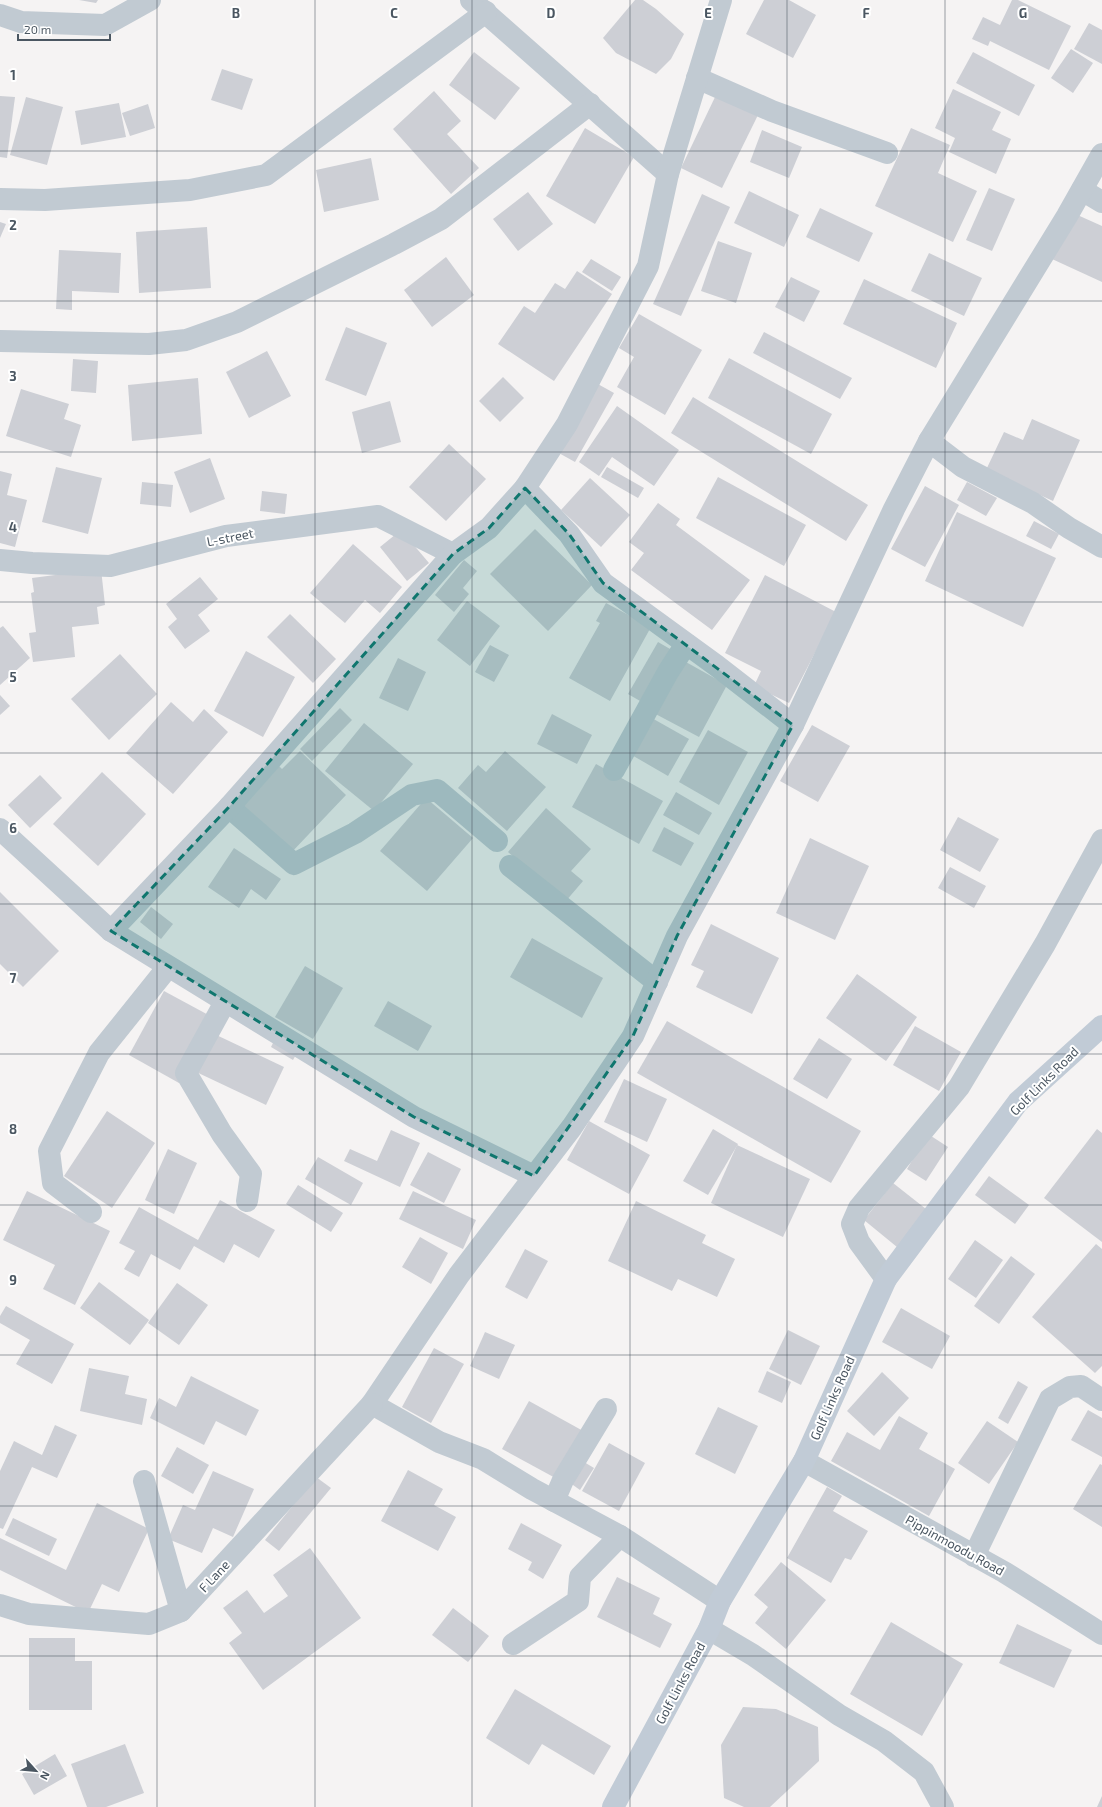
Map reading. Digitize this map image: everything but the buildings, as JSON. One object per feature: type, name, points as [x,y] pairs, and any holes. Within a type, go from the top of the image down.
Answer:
[{"type":"street","points":[[0,15],[21,22],[104,25],[150,0]]},
{"type":"street","points":[[111,931],[229,807],[453,554],[489,528],[525,488],[567,424],[648,266],[668,174],[721,0]]},
{"type":"street","points":[[0,199],[45,200],[190,190],[266,175],[479,6],[668,174]]},
{"type":"street","points":[[697,78],[772,111],[888,153]]},
{"type":"street","points":[[0,341],[149,344],[186,340],[236,322],[394,244],[441,218],[590,104]]},
{"type":"street","name":"F Lane","points":[[0,1605],[29,1614],[149,1624],[182,1611],[372,1404],[459,1275],[572,1126],[633,1036],[677,936],[793,725],[894,509],[929,442],[1082,190],[1102,154]]},
{"type":"street","points":[[1082,190],[1102,202]]},
{"type":"street","points":[[929,442],[963,467],[1033,503],[1069,528],[1102,547]]},
{"type":"street","points":[[525,488],[569,534],[603,583],[793,725]]},
{"type":"street","name":"L-street","points":[[0,560],[32,564],[110,566],[226,536],[378,516],[453,554]]},
{"type":"street","points":[[614,770],[668,672],[686,644]]},
{"type":"street","points":[[229,807],[294,864],[355,833],[412,795],[437,790],[497,841]]},
{"type":"street","points":[[0,830],[111,931],[414,1117],[534,1176]]},
{"type":"street","points":[[886,1278],[859,1242],[852,1224],[860,1208],[959,1088],[1045,944],[1102,840]]},
{"type":"street","points":[[510,866],[657,982]]},
{"type":"street","points":[[91,1212],[53,1183],[49,1151],[99,1053],[168,967]]},
{"type":"street","points":[[225,1002],[186,1073],[222,1134],[250,1174],[247,1201]]},
{"type":"street","name":"Golf Links Road","points":[[612,1807],[709,1629],[720,1601],[804,1461],[886,1278],[1018,1102],[1102,1026]]},
{"type":"street","points":[[974,1556],[1050,1399],[1070,1387],[1081,1386],[1102,1400]]},
{"type":"street","points":[[372,1404],[439,1442],[483,1459],[554,1501],[620,1536],[720,1601]]},
{"type":"street","points":[[554,1501],[563,1480],[606,1409]]},
{"type":"street","name":"Pippinmoodu Road","points":[[804,1461],[1004,1572],[1102,1634]]},
{"type":"street","points":[[144,1481],[182,1611]]},
{"type":"street","points":[[513,1644],[578,1601],[580,1577],[620,1536]]},
{"type":"street","points":[[709,1629],[754,1655],[839,1715],[884,1741],[924,1772],[944,1807]]},
{"type":"highlighted area","points":[[525,488],[569,534],[603,583],[793,725],[677,936],[633,1036],[534,1176],[414,1117],[111,931],[229,807],[453,554],[489,528]]}]
